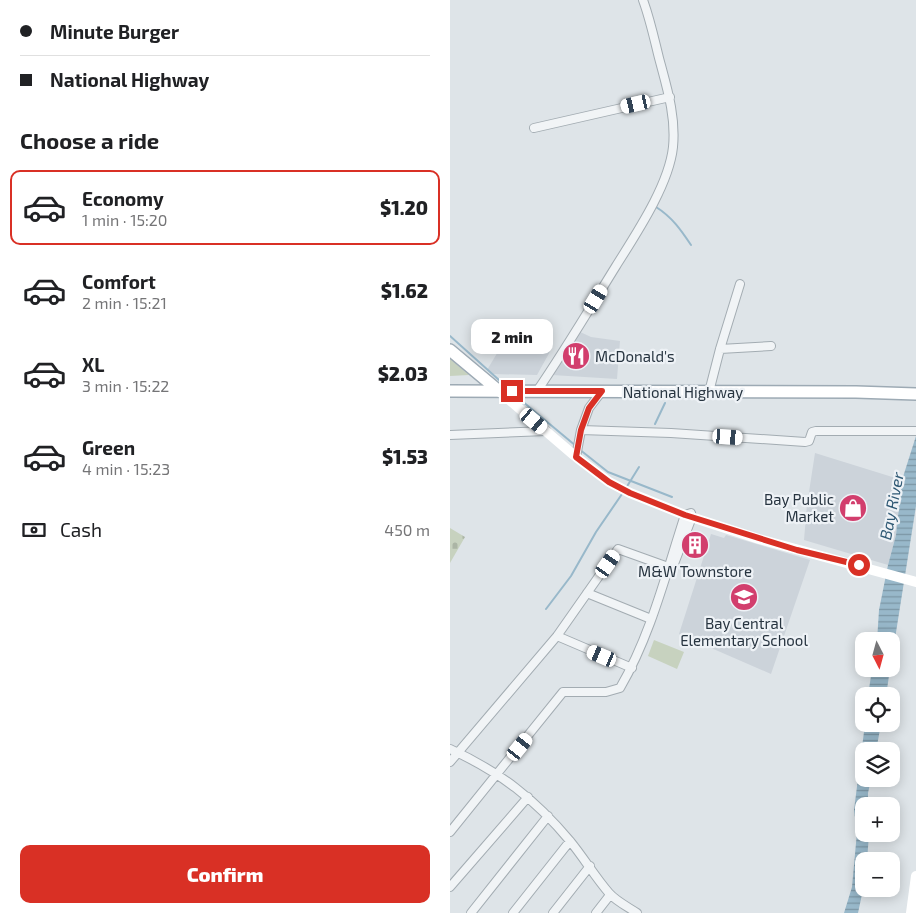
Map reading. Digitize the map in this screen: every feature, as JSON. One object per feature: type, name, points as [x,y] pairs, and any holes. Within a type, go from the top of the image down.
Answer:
[{"type":"main road","points":[[450,350],[576,457],[609,482],[630,493],[689,516],[797,550],[913,581]]},
{"type":"main road","name":"National Highway","points":[[450,391],[856,392],[915,394]]},
{"type":"main road","points":[[911,913],[916,876]]},
{"type":"street","points":[[537,391],[574,336],[650,209],[668,169],[673,149],[674,120],[650,18],[643,0]]},
{"type":"street","points":[[534,128],[670,97]]},
{"type":"street","points":[[709,392],[740,284]]},
{"type":"street","points":[[720,349],[771,346]]},
{"type":"street","points":[[576,457],[581,430],[589,408],[602,391]]},
{"type":"street","points":[[581,430],[662,432],[805,442],[809,441],[810,435],[816,431],[916,431]]},
{"type":"street","points":[[450,435],[546,431]]},
{"type":"street","points":[[450,832],[563,692],[606,692],[620,688],[632,668],[689,516]]},
{"type":"street","points":[[450,762],[454,751],[557,636],[618,549],[669,570]]},
{"type":"street","points":[[587,593],[651,619]]},
{"type":"street","points":[[557,636],[632,668]]},
{"type":"street","points":[[454,751],[498,774],[528,797],[570,841],[610,895],[635,912]]},
{"type":"street","points":[[450,887],[528,797]]},
{"type":"street","points":[[471,913],[548,816]]},
{"type":"street","points":[[513,913],[570,841]]},
{"type":"street","points":[[553,913],[590,866]]},
{"type":"street","points":[[596,913],[610,895]]},
{"type":"shaded area","points":[[514,325],[552,348],[537,375],[492,374],[487,370]]},
{"type":"shaded area","points":[[578,331],[591,337],[620,341],[617,379],[552,375]]},
{"type":"shaded area","name":"Bay Public Market","points":[[815,453],[902,480],[896,535],[888,565],[804,540]]},
{"type":"shaded area","name":"Bay Central Elementary School","points":[[711,534],[724,538],[726,535],[810,560],[771,674],[679,634]]},
{"type":"green space","points":[[450,359],[469,375],[450,376]]},
{"type":"green space","points":[[450,528],[465,537],[450,563]]},
{"type":"green space","points":[[654,640],[684,652],[677,669],[648,656]]},
{"type":"water","name":"Bay River","points":[[916,436],[916,506],[896,632],[878,632],[879,610],[896,535],[902,480]]},
{"type":"water","points":[[871,678],[889,678],[887,687],[869,687]]},
{"type":"water","points":[[864,732],[880,732],[878,742],[863,742]]},
{"type":"water","points":[[857,787],[869,787],[868,797],[856,797]]},
{"type":"water","points":[[856,842],[868,842],[868,852],[855,852]]},
{"type":"water","points":[[855,854],[855,897],[861,897],[858,913],[844,913],[852,887]]},
{"type":"waterway","points":[[656,207],[671,219],[691,245]]},
{"type":"waterway","points":[[450,336],[499,380]]},
{"type":"waterway","points":[[522,401],[576,446]]},
{"type":"waterway","points":[[655,424],[665,403]]},
{"type":"waterway","points":[[579,449],[608,472],[672,497]]},
{"type":"waterway","points":[[626,488],[639,467]]},
{"type":"waterway","points":[[546,609],[571,576],[596,532],[622,494]]},
{"type":"place","name":"McDonald's","points":[[576,356]]},
{"type":"place","name":"Bay Public Market","points":[[853,508]]},
{"type":"place","name":"M&W Townstore","points":[[695,545]]},
{"type":"place","name":"Bay Central Elementary School","points":[[744,597]]},
{"type":"route","points":[[512,391],[602,391],[589,408],[581,430],[576,457],[609,482],[630,493],[685,515],[797,550],[859,565]]}]
